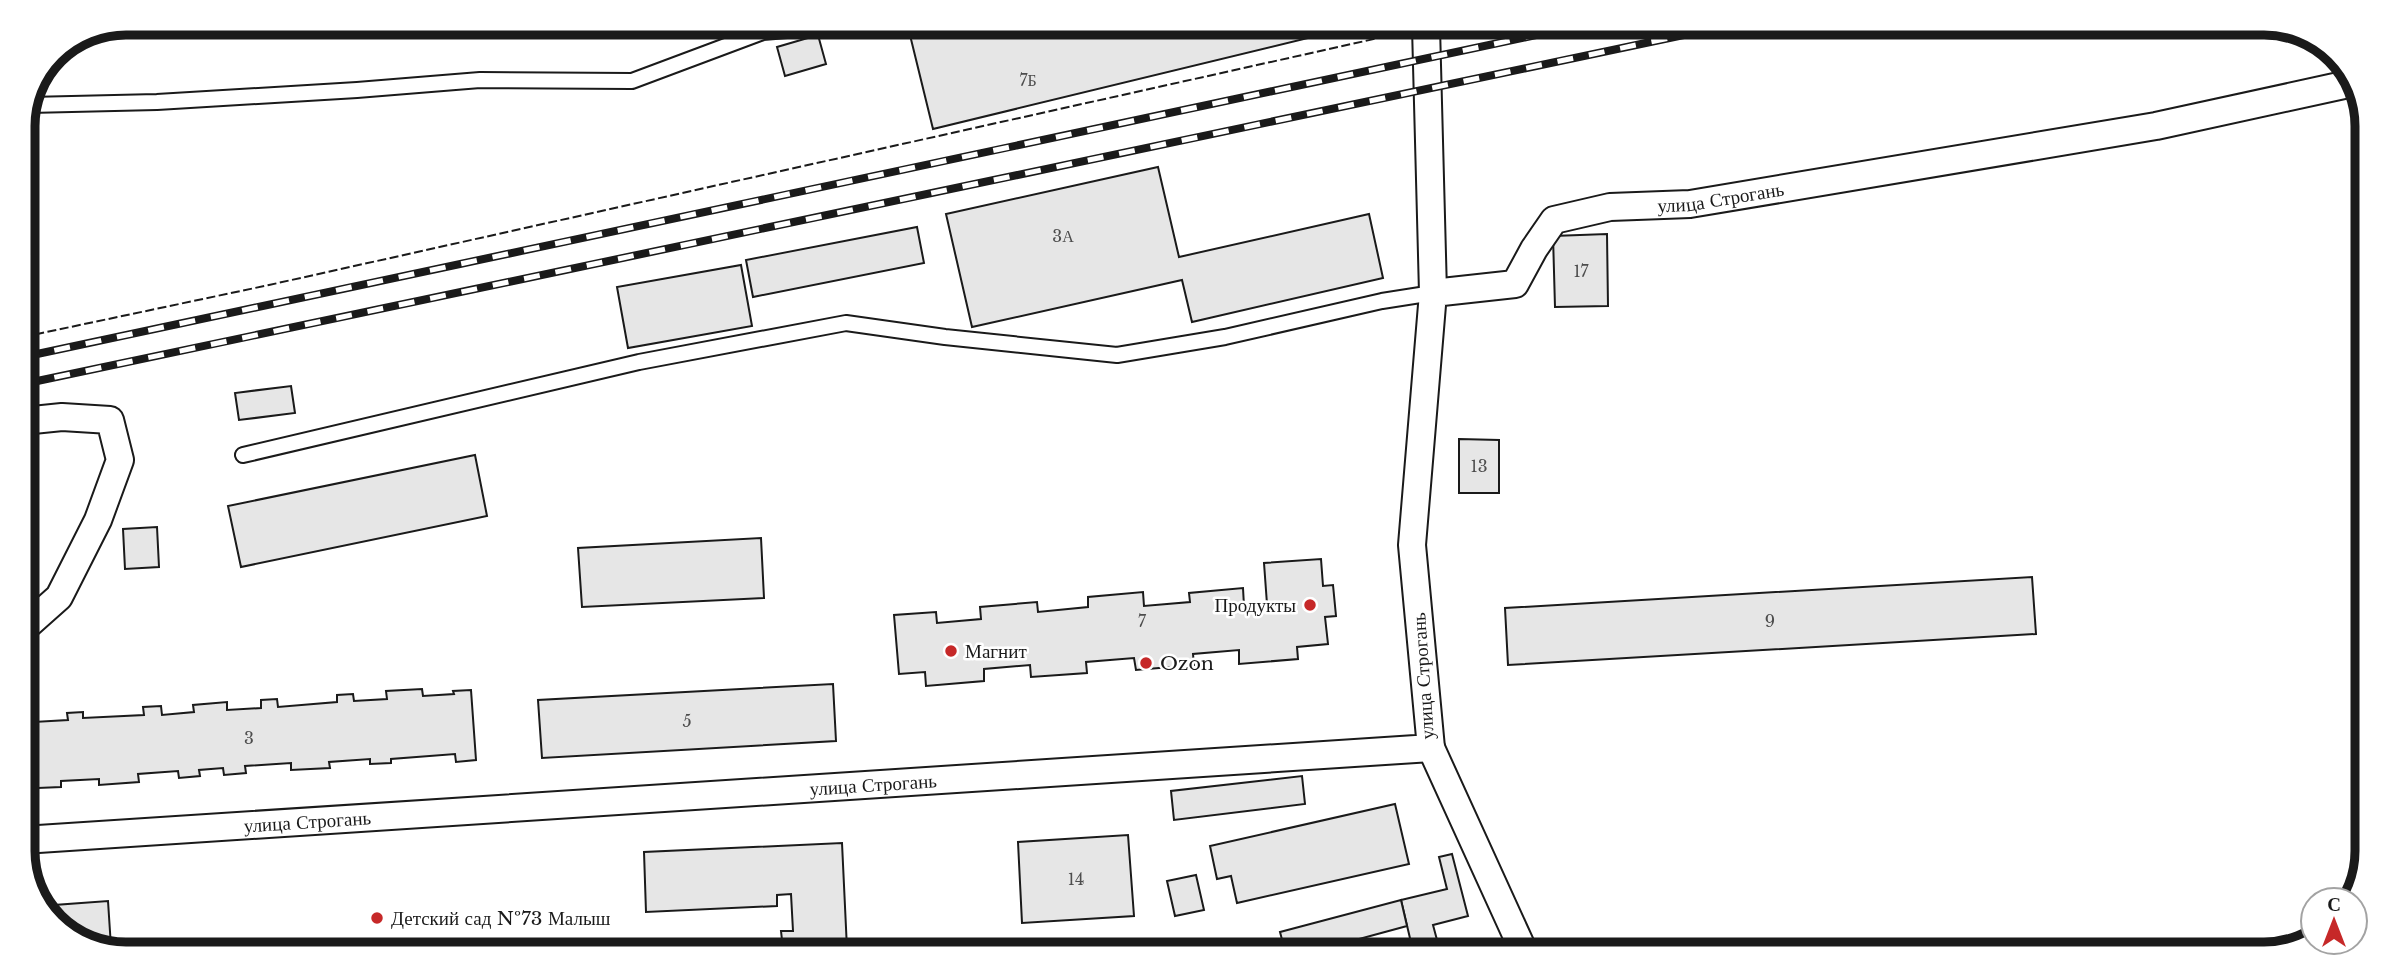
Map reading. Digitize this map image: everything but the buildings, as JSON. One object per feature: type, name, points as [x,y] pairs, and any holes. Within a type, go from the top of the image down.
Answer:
[{"type":"street","points":[[1426,35],[1433,293]]},
{"type":"street","name":"улица Строгань","points":[[35,839],[1431,748],[1412,545],[1433,293],[1515,284],[1554,220],[1610,207],[1690,204],[2156,127],[2345,85]]},
{"type":"street","points":[[35,420],[62,417],[110,420],[120,460],[98,520],[59,597],[35,618]]},
{"type":"street","points":[[1431,748],[1519,942]]},
{"type":"lane","points":[[38,105],[170,101],[480,80],[632,81],[755,35]]},
{"type":"lane","points":[[243,455],[639,362],[846,323],[945,337],[1117,355],[1225,337],[1382,301],[1433,293]]},
{"type":"railway","points":[[35,354],[1536,35]]},
{"type":"railway","points":[[35,381],[1684,35]]},
{"type":"fence","points":[[35,334],[269,285],[1392,35]]},
{"type":"place","name":"Продукты","points":[[1310,605]]},
{"type":"place","name":"Магнит","points":[[951,651]]},
{"type":"place","name":"Ozon","points":[[1146,663]]},
{"type":"place","name":"Детский сад №73 Малыш","points":[[377,918]]}]
